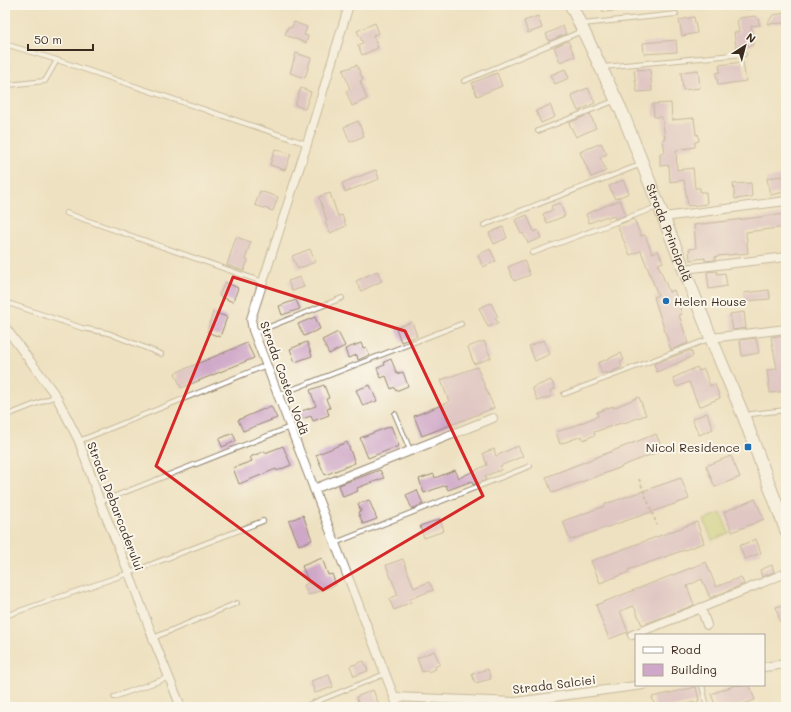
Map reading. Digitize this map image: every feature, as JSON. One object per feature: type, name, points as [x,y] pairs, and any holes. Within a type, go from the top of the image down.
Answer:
[{"type":"street","name":"Strada Costea Vodă","points":[[349,5],[252,319],[254,333],[398,707]]},
{"type":"street","name":"Strada Principală","points":[[571,5],[616,100],[643,163],[711,338],[744,417],[786,530]]},
{"type":"street","points":[[662,212],[786,201]]},
{"type":"street","points":[[684,269],[786,257]]},
{"type":"street","name":"Strada Debarcaderului","points":[[5,327],[56,396],[79,441],[100,502],[129,573],[153,638],[182,707]]},
{"type":"street","points":[[711,338],[786,329]]},
{"type":"street","points":[[314,488],[493,418]]},
{"type":"street","points":[[632,635],[786,573]]},
{"type":"street","points":[[701,608],[707,625]]},
{"type":"street","points":[[765,667],[786,664]]},
{"type":"street","name":"Strada Salciei","points":[[394,698],[516,702],[636,686]]},
{"type":"lane","points":[[747,7],[769,5]]},
{"type":"lane","points":[[464,81],[582,27],[676,14]]},
{"type":"lane","points":[[5,44],[307,144]]},
{"type":"lane","points":[[601,68],[744,54]]},
{"type":"lane","points":[[8,85],[45,81],[57,60]]},
{"type":"lane","points":[[538,132],[616,100]]},
{"type":"lane","points":[[484,225],[643,163]]},
{"type":"lane","points":[[532,253],[662,212]]},
{"type":"lane","points":[[66,213],[263,282]]},
{"type":"lane","points":[[254,333],[342,298]]},
{"type":"lane","points":[[5,302],[82,328],[108,333],[161,354]]},
{"type":"lane","points":[[278,395],[461,324]]},
{"type":"lane","points":[[564,394],[711,338]]},
{"type":"lane","points":[[79,441],[267,365]]},
{"type":"lane","points":[[5,416],[56,396]]},
{"type":"lane","points":[[744,417],[751,414],[786,410]]},
{"type":"lane","points":[[395,414],[410,450]]},
{"type":"lane","points":[[100,502],[290,427]]},
{"type":"lane","points":[[335,544],[530,466]]},
{"type":"lane","points":[[5,616],[129,573],[263,521]]},
{"type":"lane","points":[[153,638],[237,603]]},
{"type":"lane","points":[[303,707],[386,674]]},
{"type":"lane","points":[[114,696],[170,677]]},
{"type":"lane","points":[[702,686],[707,707]]},
{"type":"path","points":[[639,479],[657,525]]},
{"type":"highlighted area","points":[[233,277],[405,331],[483,496],[323,590],[156,466]]},
{"type":"green space","points":[[721,513],[729,533],[712,540],[704,520]]},
{"type":"building","points":[[602,5],[628,5],[628,10],[603,12]]},
{"type":"building","points":[[786,13],[786,23],[767,24],[773,15]]},
{"type":"building","points":[[538,16],[542,28],[528,33],[524,21]]},
{"type":"building","points":[[755,16],[760,25],[751,26],[753,45],[736,47],[734,32],[739,32],[737,21],[740,18]]},
{"type":"building","points":[[694,17],[697,33],[682,36],[679,20]]},
{"type":"building","points":[[294,22],[307,27],[304,35],[308,36],[306,43],[285,35],[288,27],[291,28]]},
{"type":"building","points":[[375,23],[379,33],[373,35],[378,48],[362,55],[358,45],[363,43],[357,31]]},
{"type":"building","points":[[563,26],[566,34],[549,41],[546,34]]},
{"type":"building","points":[[676,40],[677,52],[644,54],[643,43]]},
{"type":"building","points":[[568,41],[575,56],[560,62],[554,47]]},
{"type":"building","points":[[296,53],[311,58],[305,78],[290,73]]},
{"type":"building","points":[[743,62],[746,81],[718,85],[716,73],[720,72],[719,65]]},
{"type":"building","points":[[357,65],[363,80],[360,81],[367,99],[352,106],[346,91],[350,89],[343,70]]},
{"type":"building","points":[[565,69],[569,78],[555,84],[551,75]]},
{"type":"building","points":[[650,69],[652,91],[637,92],[634,70]]},
{"type":"building","points":[[698,70],[700,88],[683,90],[681,72]]},
{"type":"building","points":[[497,73],[502,86],[477,96],[472,83]]},
{"type":"building","points":[[301,88],[311,92],[305,109],[295,105]]},
{"type":"building","points":[[588,88],[595,103],[578,111],[571,95]]},
{"type":"building","points":[[671,103],[672,120],[694,118],[696,135],[698,134],[699,141],[695,142],[695,147],[676,150],[677,170],[693,168],[695,188],[700,188],[700,192],[706,192],[707,204],[688,206],[684,180],[670,182],[669,165],[660,166],[660,153],[665,153],[663,139],[665,138],[662,117],[654,117],[653,104]]},
{"type":"building","points":[[550,105],[555,117],[541,123],[536,111]]},
{"type":"building","points":[[590,114],[596,128],[576,137],[569,123]]},
{"type":"building","points":[[358,121],[364,136],[350,142],[344,127]]},
{"type":"building","points":[[601,143],[607,154],[600,157],[606,171],[591,177],[580,152]]},
{"type":"building","points":[[275,149],[291,154],[285,170],[270,165]]},
{"type":"building","points":[[376,170],[379,179],[345,192],[342,183]]},
{"type":"building","points":[[783,176],[785,192],[770,195],[767,178]]},
{"type":"building","points":[[623,180],[629,193],[615,199],[609,186]]},
{"type":"building","points":[[751,183],[752,197],[735,199],[733,184]]},
{"type":"building","points":[[260,191],[278,197],[273,211],[255,205]]},
{"type":"building","points":[[330,193],[338,216],[342,215],[346,226],[330,233],[325,222],[327,221],[319,197]]},
{"type":"building","points":[[620,200],[626,215],[615,219],[614,216],[608,218],[607,216],[589,223],[586,214]]},
{"type":"building","points":[[560,203],[565,216],[547,223],[543,214],[553,210],[551,206]]},
{"type":"building","points":[[786,214],[786,227],[746,232],[748,253],[718,256],[715,257],[715,260],[705,261],[705,258],[690,260],[689,249],[696,248],[694,225]]},
{"type":"building","points":[[527,215],[534,232],[538,230],[541,238],[528,243],[523,233],[521,234],[515,220]]},
{"type":"building","points":[[634,219],[641,236],[645,235],[652,253],[658,251],[663,262],[658,264],[669,292],[674,290],[682,314],[679,315],[688,343],[671,350],[654,297],[658,295],[641,251],[630,255],[617,225]]},
{"type":"building","points":[[503,227],[507,238],[494,244],[489,233]]},
{"type":"building","points":[[236,237],[251,242],[245,259],[248,260],[244,271],[227,265]]},
{"type":"building","points":[[310,249],[315,262],[298,269],[292,256]]},
{"type":"building","points":[[490,249],[496,261],[483,267],[478,255]]},
{"type":"building","points":[[524,260],[530,275],[514,281],[508,267]]},
{"type":"building","points":[[377,271],[382,281],[361,291],[356,281]]},
{"type":"building","points":[[717,271],[717,274],[725,273],[727,286],[709,289],[707,272]]},
{"type":"building","points":[[300,277],[304,287],[292,291],[288,281]]},
{"type":"building","points":[[225,282],[238,288],[233,302],[219,296]]},
{"type":"building","points":[[769,290],[770,299],[745,301],[744,293]]},
{"type":"building","points":[[296,300],[300,309],[282,315],[279,306]]},
{"type":"building","points":[[491,303],[498,317],[495,318],[498,323],[488,327],[479,308]]},
{"type":"building","points":[[213,312],[227,317],[220,337],[207,332]]},
{"type":"building","points":[[744,312],[746,328],[733,330],[730,314]]},
{"type":"building","points":[[315,317],[320,329],[304,336],[298,324]]},
{"type":"building","points":[[412,322],[417,336],[401,342],[396,328]]},
{"type":"building","points":[[338,332],[345,346],[329,354],[322,340]]},
{"type":"building","points":[[786,335],[786,391],[770,393],[767,370],[777,369],[771,337]]},
{"type":"building","points":[[756,338],[759,353],[742,356],[740,340]]},
{"type":"building","points":[[544,340],[550,354],[535,361],[529,346]]},
{"type":"building","points":[[484,341],[491,358],[474,364],[468,347]]},
{"type":"building","points":[[307,342],[312,356],[295,362],[290,349]]},
{"type":"building","points":[[247,343],[254,358],[181,388],[175,373]]},
{"type":"building","points":[[361,343],[363,348],[366,347],[369,355],[358,360],[357,355],[348,358],[345,349]]},
{"type":"building","points":[[691,350],[693,356],[657,372],[654,364]]},
{"type":"building","points":[[621,353],[624,360],[620,362],[622,367],[607,374],[606,372],[602,374],[598,363]]},
{"type":"building","points":[[391,359],[397,374],[403,372],[408,386],[396,391],[394,387],[391,389],[386,376],[381,378],[377,368],[385,365],[384,362]]},
{"type":"building","points":[[477,367],[494,408],[422,436],[414,416],[449,402],[441,380]]},
{"type":"building","points":[[697,367],[699,371],[704,369],[710,386],[715,384],[720,398],[699,407],[689,382],[677,387],[673,378]]},
{"type":"building","points":[[551,380],[555,389],[550,391],[552,396],[538,401],[532,388]]},
{"type":"building","points":[[324,385],[329,398],[326,399],[330,408],[327,409],[329,415],[313,421],[311,416],[302,419],[299,412],[316,406],[310,390]]},
{"type":"building","points":[[370,385],[377,401],[363,406],[356,390]]},
{"type":"building","points":[[639,397],[646,415],[594,432],[595,435],[583,440],[582,436],[560,444],[556,432],[598,416],[597,412],[613,406],[613,408]]},
{"type":"building","points":[[271,406],[277,418],[243,431],[238,420]]},
{"type":"building","points":[[707,413],[713,429],[699,435],[692,419]]},
{"type":"building","points":[[391,426],[399,446],[368,458],[360,438]]},
{"type":"building","points":[[233,433],[236,441],[222,447],[219,439]]},
{"type":"building","points":[[656,434],[663,450],[552,493],[546,477]]},
{"type":"building","points":[[347,442],[355,463],[325,475],[316,455]]},
{"type":"building","points":[[283,446],[291,465],[277,471],[276,469],[239,484],[233,468],[252,461],[250,457]]},
{"type":"building","points":[[518,446],[523,456],[500,466],[501,470],[485,476],[486,480],[473,485],[472,481],[448,490],[446,485],[424,493],[419,479],[434,474],[435,478],[455,470],[459,478],[487,465],[483,453],[494,449],[496,456]]},
{"type":"building","points":[[731,456],[740,477],[715,487],[706,466]]},
{"type":"building","points":[[380,470],[384,478],[357,488],[358,491],[343,497],[339,485]]},
{"type":"building","points":[[681,478],[689,499],[570,540],[563,521],[605,506],[605,504]]},
{"type":"building","points":[[417,490],[423,504],[412,509],[406,495]]},
{"type":"building","points":[[755,499],[764,519],[732,532],[724,512]]},
{"type":"building","points":[[369,500],[377,519],[363,524],[358,512],[361,511],[358,504]]},
{"type":"building","points":[[303,515],[312,540],[299,545],[289,521]]},
{"type":"building","points":[[440,519],[444,531],[424,538],[420,526]]},
{"type":"building","points":[[697,522],[704,543],[628,570],[629,572],[600,583],[591,561]]},
{"type":"building","points":[[756,539],[761,553],[745,559],[739,546]]},
{"type":"building","points":[[322,558],[328,575],[332,574],[336,585],[308,595],[304,585],[309,583],[302,566]]},
{"type":"building","points":[[403,559],[414,588],[429,582],[433,590],[410,599],[411,602],[394,610],[389,599],[398,595],[386,565]]},
{"type":"building","points":[[706,562],[716,587],[741,577],[744,584],[710,598],[702,579],[687,586],[694,605],[642,625],[634,606],[620,611],[628,632],[609,639],[596,605]]},
{"type":"building","points":[[772,565],[774,572],[762,577],[760,570]]},
{"type":"building","points":[[786,604],[786,620],[780,622],[776,607]]},
{"type":"building","points":[[434,651],[440,664],[435,667],[436,669],[428,672],[427,670],[422,672],[417,658]]},
{"type":"building","points":[[364,661],[368,671],[354,676],[350,666]]},
{"type":"building","points":[[488,669],[491,679],[475,683],[472,674]]},
{"type":"building","points":[[329,675],[333,687],[315,693],[311,681]]},
{"type":"building","points":[[733,686],[749,686],[755,700],[736,707],[716,707],[711,694]]},
{"type":"building","points":[[696,687],[699,701],[675,707],[655,707],[652,697]]},
{"type":"building","points":[[373,690],[380,707],[360,707],[356,697]]},
{"type":"place","name":"Helen House","points":[[666,301]]},
{"type":"place","name":"Nicol Residence","points":[[748,447]]}]
